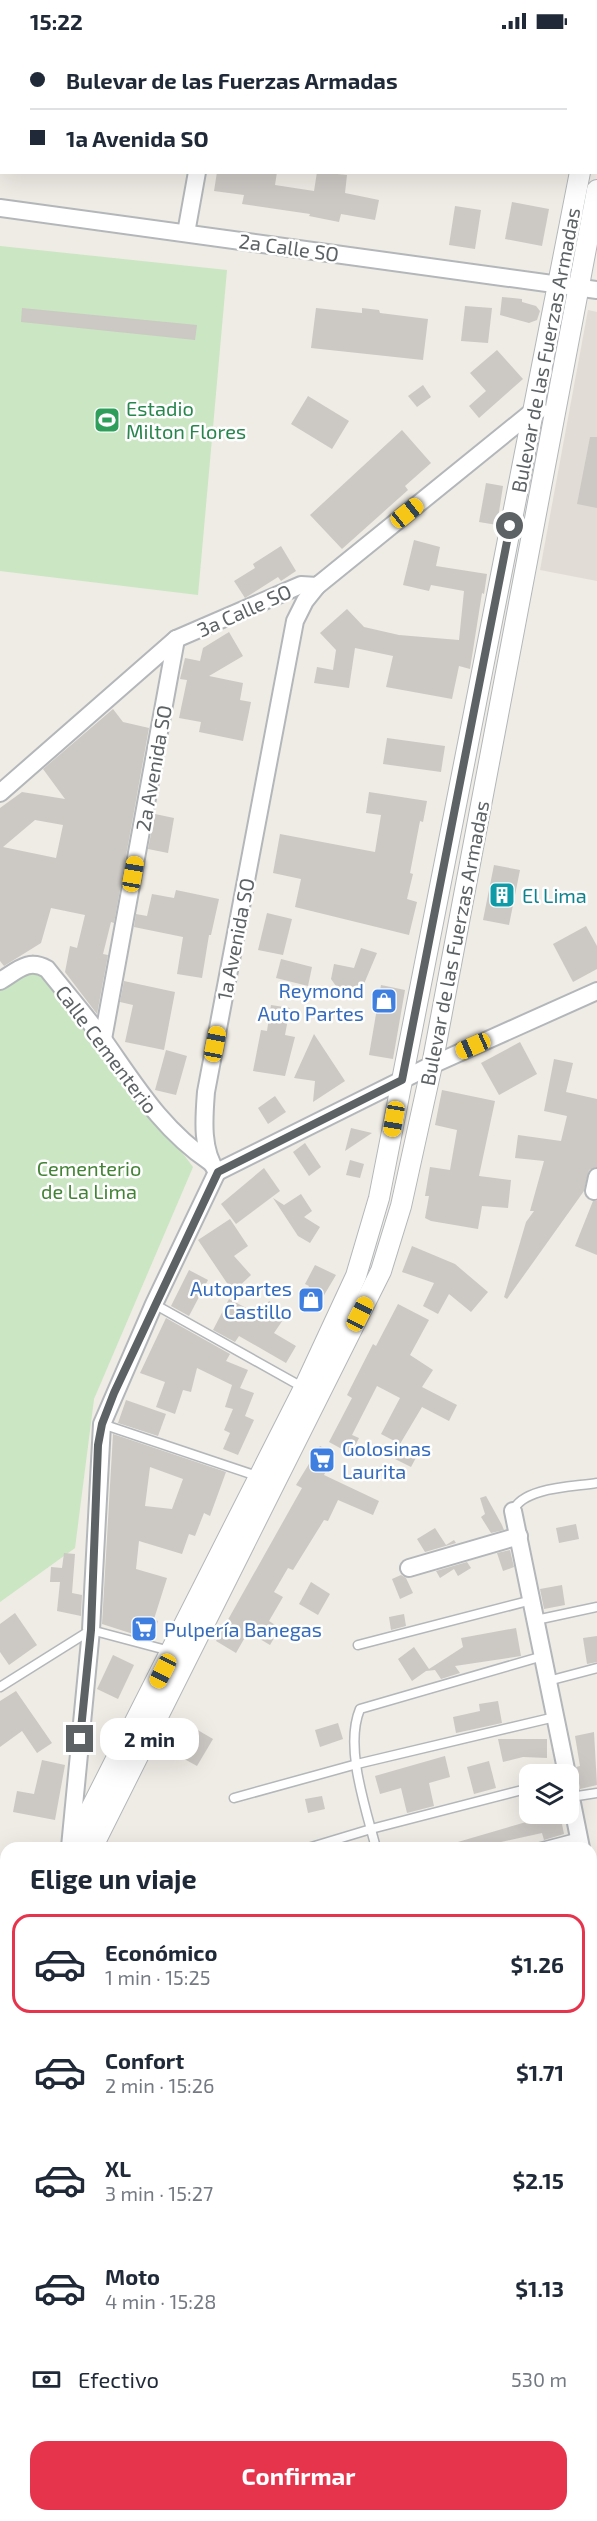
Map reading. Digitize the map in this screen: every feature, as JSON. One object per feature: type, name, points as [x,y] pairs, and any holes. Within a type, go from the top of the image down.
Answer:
[{"type":"street","points":[[186,233],[197,174]]},
{"type":"street","name":"Bulevar de las Fuerzas Armadas","points":[[95,1842],[381,1271],[401,1206],[432,1065],[555,408],[580,174]]},
{"type":"street","name":"Bulevar de las Fuerzas Armadas","points":[[74,1842],[173,1651],[356,1276],[380,1198],[533,411],[597,190]]},
{"type":"street","name":"2a Calle SO","points":[[0,208],[568,284],[597,290]]},
{"type":"street","points":[[533,411],[555,408]]},
{"type":"street","name":"3a Calle SO","points":[[0,793],[176,639],[301,585],[317,586],[533,411]]},
{"type":"street","name":"1a Avenida SO","points":[[214,1167],[204,1119],[210,1068],[295,621],[305,601],[317,586]]},
{"type":"street","name":"2a Avenida SO","points":[[103,1039],[176,639]]},
{"type":"street","name":"Calle Cementerio","points":[[0,981],[28,963],[38,964],[47,969],[103,1039],[157,1116],[182,1141],[214,1167]]},
{"type":"street","points":[[72,1842],[91,1630],[98,1445],[102,1424],[214,1167],[597,991]]},
{"type":"street","points":[[513,1511],[565,1764]]},
{"type":"street","points":[[410,1568],[519,1536]]},
{"type":"street","points":[[577,1824],[580,1842]]},
{"type":"lane","points":[[154,1304],[303,1388]]},
{"type":"lane","points":[[102,1424],[260,1476]]},
{"type":"lane","points":[[513,1511],[517,1502],[529,1494],[597,1483]]},
{"type":"lane","points":[[358,1645],[532,1600]]},
{"type":"lane","points":[[536,1620],[597,1607]]},
{"type":"lane","points":[[0,1687],[91,1630],[173,1651]]},
{"type":"lane","points":[[374,1842],[357,1764],[353,1733],[360,1709],[543,1656]]},
{"type":"lane","points":[[548,1681],[597,1668]]},
{"type":"lane","points":[[234,1798],[357,1764],[555,1718]]},
{"type":"lane","points":[[327,1842],[371,1828],[519,1791]]},
{"type":"lane","points":[[579,1791],[597,1793]]},
{"type":"shaded area","points":[[588,310],[597,312],[597,581],[540,570]]},
{"type":"green space","name":"Estadio Milton Flores","points":[[0,246],[227,270],[198,595],[0,571]]},
{"type":"green space","name":"Cementerio de La Lima","points":[[33,954],[193,1167],[94,1399],[75,1548],[0,1602],[0,977]]},
{"type":"building","points":[[217,174],[277,174],[275,185],[314,191],[317,174],[337,174],[347,175],[345,193],[379,200],[375,220],[341,214],[339,222],[309,216],[310,214],[242,204],[244,195],[214,191]]},
{"type":"building","points":[[512,202],[549,209],[542,246],[505,239]]},
{"type":"building","points":[[455,206],[481,210],[475,249],[449,245]]},
{"type":"building","points":[[502,297],[522,299],[522,302],[536,306],[540,311],[537,320],[529,323],[500,315]]},
{"type":"building","points":[[465,306],[492,308],[488,343],[461,341]]},
{"type":"building","points":[[22,308],[197,325],[195,340],[21,322]]},
{"type":"building","points":[[316,308],[362,313],[362,308],[379,310],[380,313],[428,319],[423,360],[311,348]]},
{"type":"building","points":[[497,350],[523,379],[479,418],[469,406],[486,391],[470,373]]},
{"type":"building","points":[[423,385],[431,397],[417,407],[408,396]]},
{"type":"building","points":[[308,396],[349,421],[332,449],[291,424]]},
{"type":"building","points":[[402,430],[431,463],[405,486],[408,490],[342,549],[310,515]]},
{"type":"building","points":[[590,437],[597,437],[597,508],[577,504]]},
{"type":"building","points":[[486,483],[503,486],[497,525],[479,522]]},
{"type":"building","points":[[414,540],[440,547],[436,566],[487,574],[470,669],[459,666],[452,699],[386,687],[393,656],[355,648],[349,688],[314,683],[317,667],[333,670],[336,650],[320,633],[347,609],[364,627],[399,635],[459,640],[464,591],[431,585],[429,591],[403,585]]},
{"type":"building","points":[[281,546],[296,571],[281,581],[278,577],[245,598],[234,581],[255,568],[253,564]]},
{"type":"building","points":[[229,632],[243,656],[209,676],[243,683],[240,700],[251,702],[243,741],[199,732],[201,722],[179,718],[187,680],[180,679],[185,658],[200,661],[203,648]]},
{"type":"building","points":[[113,709],[123,722],[149,728],[114,923],[111,922],[103,954],[108,955],[97,1014],[65,972],[70,946],[77,948],[85,915],[51,908],[41,943],[4,966],[0,961],[0,808],[22,792],[65,799],[43,769]],"holes":[[[35,820],[63,825],[56,858],[3,847]]]},
{"type":"building","points":[[387,738],[445,746],[441,772],[383,764]]},
{"type":"building","points":[[369,792],[427,801],[423,822],[420,821],[410,873],[413,874],[407,899],[417,902],[409,935],[295,907],[301,879],[273,873],[280,834],[375,852],[381,815],[366,813]]},
{"type":"building","points":[[155,814],[174,818],[168,853],[148,849]]},
{"type":"building","name":"El Lima","points":[[494,865],[520,870],[509,925],[483,920]]},
{"type":"building","points":[[176,890],[219,899],[211,935],[209,935],[202,978],[177,974],[183,937],[134,927],[136,914],[147,916],[152,894],[174,898]]},
{"type":"building","points":[[267,913],[292,919],[283,955],[258,950]]},
{"type":"building","points":[[586,926],[597,946],[597,969],[573,982],[553,944]]},
{"type":"building","points":[[361,948],[377,953],[358,998],[333,992],[336,986],[331,979],[334,964],[354,968]]},
{"type":"building","points":[[281,959],[312,967],[308,986],[276,978]]},
{"type":"building","points":[[124,981],[175,992],[164,1050],[125,1042],[133,1005],[120,1002]]},
{"type":"building","points":[[381,985],[405,990],[393,1059],[369,1055]]},
{"type":"building","points":[[271,1005],[290,1008],[285,1035],[295,1037],[285,1076],[253,1071],[261,1030],[267,1031]]},
{"type":"building","points":[[314,1034],[345,1081],[313,1102],[315,1081],[294,1078]]},
{"type":"building","points":[[520,1042],[537,1074],[499,1095],[481,1063]]},
{"type":"building","points":[[166,1050],[187,1056],[176,1095],[155,1090]]},
{"type":"building","points":[[554,1059],[573,1063],[566,1092],[597,1099],[597,1167],[589,1170],[584,1191],[507,1299],[504,1297],[526,1222],[534,1211],[530,1211],[544,1161],[515,1158],[518,1135],[561,1141],[567,1116],[544,1111]]},
{"type":"building","points":[[442,1090],[495,1101],[479,1176],[511,1180],[508,1208],[482,1206],[478,1229],[425,1218],[429,1196],[425,1196],[430,1167],[450,1170],[457,1130],[435,1125]]},
{"type":"building","points":[[275,1096],[286,1112],[268,1124],[258,1108]]},
{"type":"building","points":[[351,1128],[372,1133],[345,1151]]},
{"type":"building","points":[[305,1143],[321,1167],[309,1176],[293,1152]]},
{"type":"building","points":[[350,1160],[364,1164],[360,1178],[346,1175]]},
{"type":"building","points":[[264,1168],[280,1191],[236,1224],[221,1204]]},
{"type":"building","points":[[301,1194],[312,1211],[304,1217],[320,1227],[310,1243],[298,1236],[273,1198],[284,1205]]},
{"type":"building","points":[[593,1201],[597,1201],[597,1255],[575,1246]]},
{"type":"building","points":[[230,1219],[248,1246],[234,1256],[251,1275],[233,1292],[198,1240]]},
{"type":"building","points":[[412,1246],[455,1264],[488,1292],[471,1312],[449,1294],[438,1314],[423,1306],[434,1283],[402,1272]]},
{"type":"building","points":[[315,1265],[336,1275],[314,1312],[300,1305],[309,1286],[305,1284]]},
{"type":"building","points":[[189,1270],[208,1280],[189,1316],[171,1306]]},
{"type":"building","points":[[229,1299],[260,1315],[269,1301],[287,1314],[274,1333],[296,1346],[286,1363],[239,1336],[235,1342],[213,1330]]},
{"type":"building","points":[[398,1304],[429,1320],[410,1355],[433,1370],[422,1387],[457,1405],[449,1421],[422,1407],[400,1444],[381,1434],[400,1398],[377,1386],[352,1435],[359,1438],[351,1454],[329,1442],[352,1398],[347,1395],[373,1344],[376,1346]]},
{"type":"building","points":[[166,1318],[230,1354],[226,1361],[248,1370],[240,1388],[254,1393],[245,1416],[254,1420],[238,1455],[223,1449],[230,1433],[224,1430],[233,1409],[225,1407],[232,1385],[197,1368],[191,1392],[183,1390],[175,1414],[156,1407],[165,1382],[140,1373]]},
{"type":"building","points":[[126,1400],[166,1414],[158,1436],[118,1423]]},
{"type":"building","points":[[113,1434],[226,1472],[210,1516],[204,1513],[195,1536],[189,1534],[182,1554],[139,1541],[136,1569],[167,1578],[154,1619],[158,1621],[152,1640],[102,1624]],"holes":[[[150,1467],[183,1479],[172,1509],[145,1506]]]},
{"type":"building","points":[[403,1444],[419,1452],[411,1467],[395,1459]]},
{"type":"building","points":[[320,1446],[335,1454],[324,1475],[379,1501],[373,1515],[338,1500],[328,1521],[324,1520],[293,1570],[288,1568],[274,1592],[283,1597],[269,1621],[280,1628],[270,1645],[248,1632],[236,1653],[216,1641],[302,1488],[296,1485]]},
{"type":"building","points":[[486,1496],[504,1530],[491,1533],[481,1517],[485,1514],[480,1498]]},
{"type":"building","points":[[576,1524],[579,1539],[559,1543],[556,1528]]},
{"type":"building","points":[[435,1528],[446,1545],[454,1540],[456,1543],[425,1552],[417,1539]]},
{"type":"building","points":[[510,1550],[514,1567],[503,1571],[497,1553]]},
{"type":"building","points":[[64,1553],[75,1554],[72,1593],[82,1595],[81,1616],[57,1611],[60,1582],[50,1582],[51,1567],[62,1568]]},
{"type":"building","points":[[467,1562],[471,1568],[458,1576],[454,1569],[440,1578],[436,1571]]},
{"type":"building","points":[[401,1575],[406,1578],[413,1593],[400,1599],[392,1579]]},
{"type":"building","points":[[311,1582],[330,1594],[318,1615],[299,1604]]},
{"type":"building","points":[[562,1585],[565,1605],[544,1609],[540,1589]]},
{"type":"building","points":[[15,1613],[37,1645],[9,1665],[0,1652],[0,1624]]},
{"type":"building","points":[[404,1614],[406,1626],[391,1630],[389,1617]]},
{"type":"building","points":[[516,1628],[521,1656],[455,1666],[460,1673],[441,1679],[435,1670],[426,1671],[412,1681],[398,1659],[414,1647],[429,1669],[463,1647],[461,1638]]},
{"type":"building","points":[[597,1636],[597,1662],[587,1664],[583,1638]]},
{"type":"building","points":[[113,1655],[134,1665],[118,1699],[97,1689]]},
{"type":"building","points":[[16,1691],[52,1743],[37,1753],[22,1731],[0,1747],[0,1701]]},
{"type":"building","points":[[498,1701],[502,1723],[456,1733],[453,1717],[480,1711],[479,1704]]},
{"type":"building","points":[[184,1722],[213,1739],[197,1766],[168,1750]]},
{"type":"building","points":[[338,1723],[343,1739],[320,1747],[315,1730]]},
{"type":"building","points":[[594,1732],[597,1785],[580,1789],[580,1766],[575,1736]]},
{"type":"building","points":[[498,1739],[547,1739],[547,1758],[523,1757],[503,1762]]},
{"type":"building","points":[[445,1756],[450,1777],[429,1783],[434,1806],[407,1813],[401,1788],[380,1794],[375,1776]]},
{"type":"building","points":[[42,1760],[65,1765],[55,1820],[13,1812],[17,1791],[34,1794]]},
{"type":"building","points":[[489,1761],[496,1788],[474,1794],[467,1767]]},
{"type":"building","points":[[322,1796],[325,1809],[308,1813],[305,1799]]},
{"type":"building","points":[[519,1824],[562,1824],[564,1834],[544,1840],[542,1833],[501,1842],[458,1842]]},
{"type":"place","name":"Estadio Milton Flores","points":[[107,420]]},
{"type":"place","name":"El Lima","points":[[502,895]]},
{"type":"place","name":"Reymond Auto Partes","points":[[384,1001]]},
{"type":"place","name":"Autopartes Castillo","points":[[311,1300]]},
{"type":"place","name":"Golosinas Laurita","points":[[322,1460]]},
{"type":"place","name":"Pulpería Banegas","points":[[144,1629]]},
{"type":"route","points":[[80,1739],[91,1630],[98,1445],[102,1424],[154,1304],[218,1172],[402,1080],[510,526]]}]
